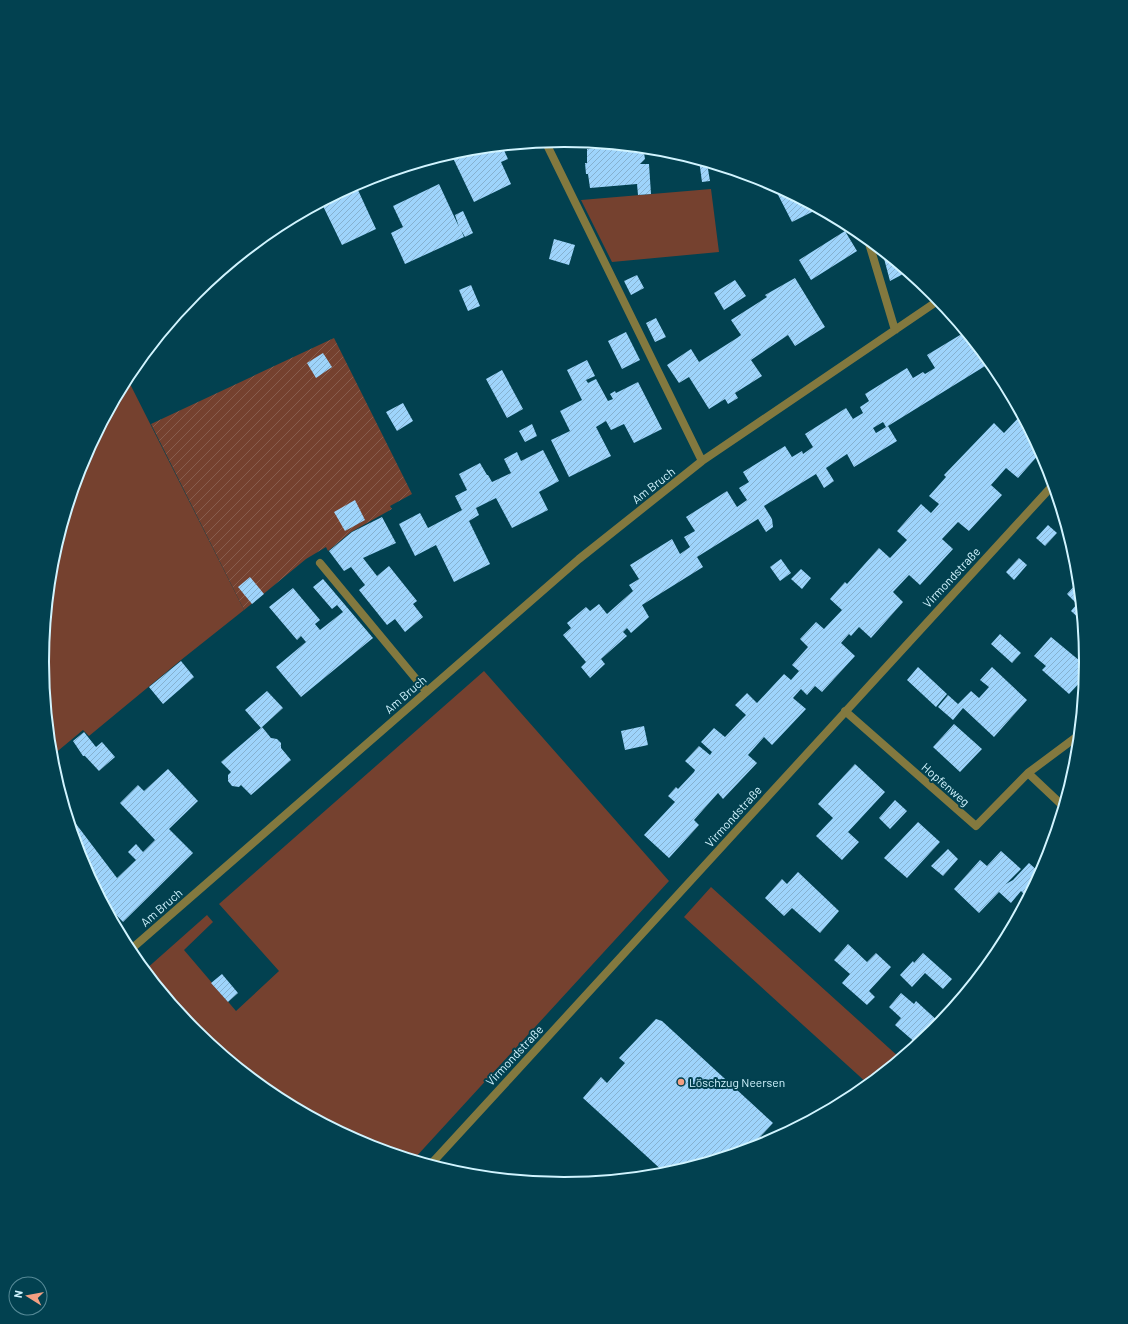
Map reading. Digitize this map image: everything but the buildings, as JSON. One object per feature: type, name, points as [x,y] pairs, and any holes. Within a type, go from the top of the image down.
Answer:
[{"type":"street","points":[[548,147],[702,461]]},
{"type":"street","points":[[870,248],[895,330]]},
{"type":"street","name":"Am Bruch","points":[[135,946],[579,559],[702,461],[934,304]]},
{"type":"street","name":"Virmondstraße","points":[[435,1160],[656,920],[844,711],[1049,488]]},
{"type":"street","points":[[320,563],[426,691]]},
{"type":"street","name":"Hopfenweg","points":[[844,711],[976,826],[1028,773],[1073,739]]},
{"type":"street","points":[[1028,773],[1059,802]]},
{"type":"shaded area","points":[[711,189],[719,252],[612,262],[581,200]]},
{"type":"shaded area","points":[[334,338],[412,494],[390,506],[392,509],[351,532],[328,551],[326,547],[306,559],[244,610],[151,424]]},
{"type":"shaded area","points":[[130,385],[244,610],[89,736],[83,730],[57,752],[53,729],[50,696],[49,662],[53,595],[59,562],[76,496],[102,434]]},
{"type":"shaded area","points":[[484,671],[669,881],[417,1155],[398,1150],[336,1124],[306,1108],[250,1071],[200,1026],[155,976],[149,967],[207,915],[213,922],[184,950],[236,1011],[279,971],[219,904]]},
{"type":"shaded area","points":[[711,887],[897,1055],[864,1080],[684,917]]},
{"type":"place","name":"Löschzug Neersen","points":[[681,1082]]}]
